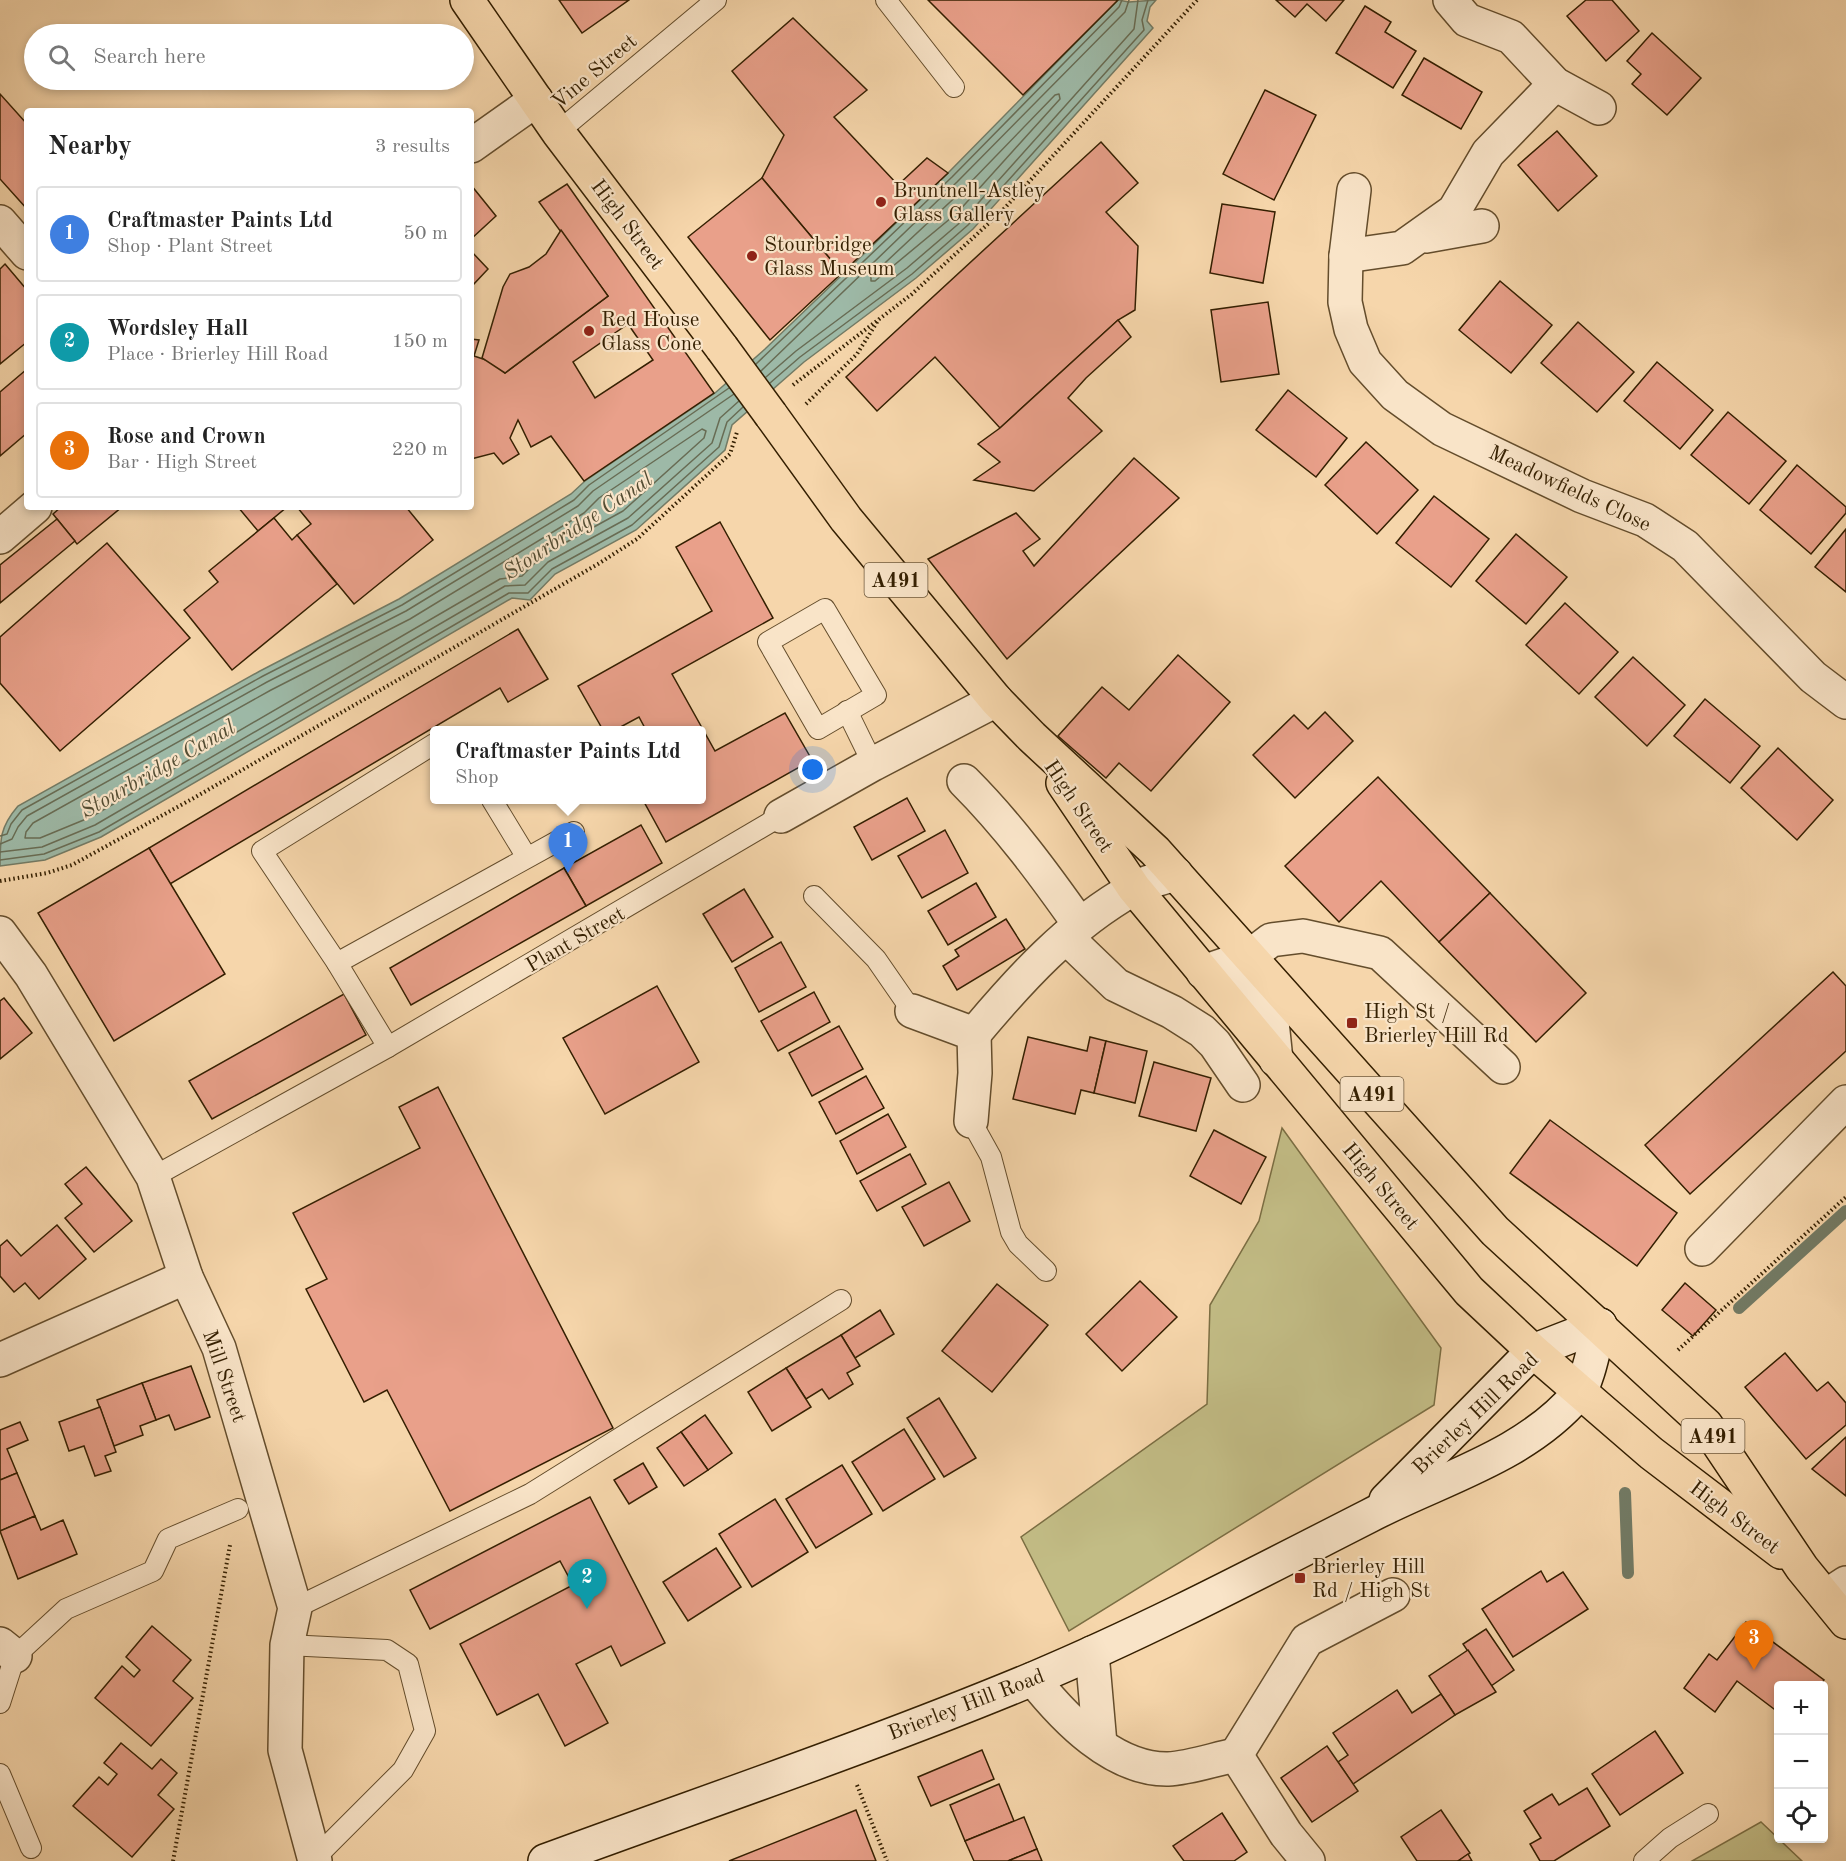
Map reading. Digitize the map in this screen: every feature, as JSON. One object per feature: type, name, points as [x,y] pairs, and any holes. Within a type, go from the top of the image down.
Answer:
[{"type":"highway","name":"High Street","points":[[467,0],[558,132],[722,348],[784,413],[846,519],[996,700],[1032,737],[1120,817],[1176,874],[1495,1231],[1600,1325],[1706,1425],[1802,1568]]},
{"type":"highway","name":"High Street","points":[[1032,737],[1134,888],[1459,1280],[1533,1351],[1651,1453],[1802,1568],[1836,1589],[1846,1622]]},
{"type":"street","points":[[1450,0],[1467,20],[1511,37],[1555,84],[1599,108]]},
{"type":"street","points":[[1346,256],[1402,248],[1454,211],[1488,153],[1555,84]]},
{"type":"street","points":[[474,144],[536,100]]},
{"type":"street","name":"Meadowfields Close","points":[[1354,190],[1346,256],[1345,302],[1351,329],[1365,362],[1395,395],[1442,429],[1582,496],[1645,520],[1685,546],[1813,678],[1846,702]]},
{"type":"street","points":[[0,222],[24,250]]},
{"type":"street","points":[[1418,237],[1482,226]]},
{"type":"street","points":[[0,537],[32,510]]},
{"type":"street","name":"Plant Street","points":[[781,816],[873,764],[996,700]]},
{"type":"street","points":[[964,781],[994,811],[1027,851],[1073,931],[1116,985],[1172,1012],[1202,1031],[1215,1044],[1243,1085]]},
{"type":"street","points":[[1120,817],[1122,844],[1142,868],[1134,888]]},
{"type":"street","points":[[971,1121],[975,1073],[974,1034],[1029,969],[1073,931],[1134,888],[1176,874]]},
{"type":"street","name":"Mill Street","points":[[0,933],[31,975],[153,1177],[186,1277],[219,1348],[295,1608],[287,1645],[285,1750],[314,1860]]},
{"type":"street","points":[[1203,972],[1250,956],[1270,940],[1303,936],[1380,953],[1503,1067]]},
{"type":"street","points":[[1250,956],[1244,985],[1272,1022],[1276,1060]]},
{"type":"street","points":[[912,1011],[974,1034]]},
{"type":"street","points":[[1702,1249],[1846,1102]]},
{"type":"street","points":[[0,1360],[186,1277]]},
{"type":"street","points":[[1580,1392],[1600,1325]]},
{"type":"street","name":"Brierley Hill Road","points":[[1372,1514],[1533,1351],[1600,1325]]},
{"type":"street","name":"Brierley Hill Road","points":[[545,1861],[845,1751],[1032,1679],[1092,1653],[1372,1514],[1491,1460],[1542,1427],[1580,1392]]},
{"type":"street","points":[[1032,1679],[1069,1720],[1119,1757],[1144,1766],[1168,1769],[1236,1755],[1307,1640],[1393,1595]]},
{"type":"street","points":[[1092,1653],[1100,1744]]},
{"type":"street","points":[[1236,1755],[1286,1834],[1308,1861]]},
{"type":"lane","name":"Vine Street","points":[[558,132],[716,0]]},
{"type":"lane","points":[[886,0],[954,87]]},
{"type":"lane","points":[[825,609],[876,695],[847,711],[818,729],[768,642],[825,609]]},
{"type":"lane","points":[[847,711],[873,764]]},
{"type":"lane","points":[[388,1047],[337,963],[262,851],[430,747]]},
{"type":"lane","points":[[494,804],[526,856]]},
{"type":"lane","name":"Plant Street","points":[[153,1177],[388,1047],[781,816]]},
{"type":"lane","points":[[337,963],[526,856],[574,832]]},
{"type":"lane","points":[[814,896],[876,958],[912,1011]]},
{"type":"lane","points":[[971,1121],[991,1157],[1011,1232],[1018,1244],[1046,1271]]},
{"type":"lane","points":[[295,1608],[530,1494],[841,1300]]},
{"type":"lane","points":[[0,1703],[7,1650],[66,1609],[153,1571],[168,1539],[238,1509]]},
{"type":"lane","points":[[287,1645],[387,1650],[408,1664],[425,1731],[403,1770],[314,1860]]},
{"type":"lane","points":[[0,1774],[31,1848]]},
{"type":"lane","points":[[1644,1861],[1670,1838],[1707,1814]]},
{"type":"path","points":[[792,386],[912,294],[1001,212],[1197,0]]},
{"type":"path","points":[[784,413],[857,354],[881,316]]},
{"type":"path","points":[[0,881],[48,873],[72,865],[549,594],[637,539],[666,514],[730,454],[738,429]]},
{"type":"path","points":[[1674,1353],[1846,1197]]},
{"type":"path","points":[[173,1861],[238,1509]]},
{"type":"path","points":[[855,1779],[887,1861]]},
{"type":"shaded area","points":[[1282,1128],[1441,1348],[1434,1405],[1069,1631],[1021,1537],[1207,1404],[1210,1305],[1259,1221]]},
{"type":"shaded area","points":[[1761,1822],[1774,1834],[1774,1843],[1783,1843],[1802,1861],[1692,1861]]},
{"type":"water","name":"Stourbridge Canal","points":[[1118,0],[1129,2],[1156,0],[1150,7],[1147,21],[1153,28],[973,229],[916,278],[804,362],[732,425],[725,450],[636,530],[555,574],[530,600],[512,598],[101,837],[45,860],[0,866],[0,848],[4,827],[18,806],[260,671],[399,599],[571,494],[585,481],[715,393],[765,349],[948,173]]},
{"type":"building","points":[[559,0],[629,0],[582,33]]},
{"type":"building","points":[[928,0],[1118,0],[1023,95]]},
{"type":"building","points":[[1276,0],[1344,0],[1326,21],[1307,4],[1295,17]]},
{"type":"building","points":[[1586,0],[1612,0],[1639,31],[1606,61],[1567,16]]},
{"type":"building","points":[[1365,6],[1391,22],[1385,32],[1416,51],[1393,88],[1336,53]]},
{"type":"building","points":[[793,18],[867,90],[834,117],[898,185],[927,158],[948,173],[842,273],[762,178],[784,135],[732,71]]},
{"type":"building","points":[[1652,33],[1701,78],[1667,115],[1632,84],[1641,74],[1627,61]]},
{"type":"building","points":[[1424,58],[1482,92],[1461,129],[1402,95]]},
{"type":"building","points":[[1265,90],[1316,115],[1274,200],[1223,174]]},
{"type":"building","points":[[0,94],[24,121],[24,206],[0,179]]},
{"type":"building","points":[[1557,131],[1597,176],[1558,211],[1518,165]]},
{"type":"building","points":[[1101,142],[1138,183],[1106,212],[1138,246],[1135,310],[1118,320],[1000,428],[935,357],[877,411],[846,377]]},
{"type":"building","points":[[762,178],[842,273],[770,340],[688,237]]},
{"type":"building","name":"Red House Glass Cone","points":[[567,184],[714,393],[584,481],[551,436],[531,447],[518,420],[510,438],[519,454],[503,464],[494,453],[474,458],[474,356],[492,362],[505,373],[608,296],[539,202]],"holes":[[[628,324],[653,360],[595,398],[573,362]]]},
{"type":"building","points":[[474,189],[496,216],[474,236]]},
{"type":"building","points":[[1222,204],[1275,212],[1263,283],[1210,273]]},
{"type":"building","points":[[561,230],[608,296],[505,373],[482,358],[503,287],[510,274],[529,267],[546,254]]},
{"type":"building","points":[[474,254],[488,269],[474,284]]},
{"type":"building","points":[[5,264],[24,286],[24,344],[0,364],[0,269]]},
{"type":"building","points":[[1500,281],[1552,325],[1511,373],[1459,330]]},
{"type":"building","points":[[1268,302],[1279,374],[1221,382],[1211,310]]},
{"type":"building","points":[[1118,320],[1131,337],[1086,378],[1068,398],[1102,431],[1034,491],[974,480],[1000,462],[978,444],[1000,428]]},
{"type":"building","points":[[1578,322],[1634,372],[1597,412],[1541,363]]},
{"type":"building","name":"Red House Glass Cone","points":[[474,339],[479,340],[474,356]]},
{"type":"building","points":[[1657,362],[1713,410],[1680,449],[1624,401]]},
{"type":"building","points":[[24,372],[24,436],[0,456],[0,392]]},
{"type":"building","points":[[1288,390],[1347,438],[1316,477],[1256,430]]},
{"type":"building","points":[[1728,412],[1786,461],[1749,504],[1691,455]]},
{"type":"building","points":[[1366,442],[1418,490],[1377,534],[1325,485]]},
{"type":"building","points":[[1134,458],[1179,498],[1007,659],[928,559],[1016,513],[1040,539],[1023,551],[1034,566]]},
{"type":"building","points":[[1797,465],[1846,507],[1846,513],[1811,554],[1760,510]]},
{"type":"building","points":[[1434,496],[1489,539],[1451,587],[1396,543]]},
{"type":"building","points":[[58,510],[118,510],[77,544],[53,514]]},
{"type":"building","points":[[240,510],[283,510],[258,531]]},
{"type":"building","points":[[299,510],[408,510],[433,540],[354,604],[297,535],[311,524]]},
{"type":"building","points":[[274,518],[292,540],[297,535],[337,584],[232,670],[184,610],[218,582],[209,571]]},
{"type":"building","points":[[57,519],[75,541],[0,603],[0,565]]},
{"type":"building","points":[[720,522],[773,618],[672,674],[701,726],[644,726],[639,717],[622,726],[601,726],[578,686],[712,611],[676,547]]},
{"type":"building","points":[[1846,529],[1846,592],[1815,567]]},
{"type":"building","points":[[1516,534],[1567,577],[1526,624],[1476,581]]},
{"type":"building","points":[[107,543],[190,638],[60,751],[0,683],[0,637]]},
{"type":"building","points":[[1565,603],[1618,652],[1579,694],[1526,645]]},
{"type":"building","points":[[518,629],[548,679],[508,702],[500,688],[436,726],[430,726],[430,730],[170,884],[149,848]]},
{"type":"building","points":[[1178,655],[1230,702],[1151,791],[1119,763],[1106,778],[1058,736],[1102,687],[1129,710]]},
{"type":"building","points":[[1633,657],[1685,705],[1647,746],[1595,697]]},
{"type":"building","points":[[1705,699],[1760,746],[1730,783],[1674,736]]},
{"type":"building","points":[[1325,712],[1353,741],[1295,798],[1253,755],[1294,715],[1308,729]]},
{"type":"building","points":[[785,713],[812,760],[666,842],[645,804],[706,804],[706,735],[715,751]]},
{"type":"building","points":[[1778,748],[1833,800],[1797,840],[1741,788]]},
{"type":"building","points":[[1378,777],[1490,893],[1439,942],[1381,881],[1339,922],[1285,866]]},
{"type":"building","points":[[907,798],[925,831],[872,860],[854,827]]},
{"type":"building","points":[[641,825],[662,863],[586,906],[564,868]]},
{"type":"building","points":[[945,830],[968,873],[922,898],[898,856]]},
{"type":"building","points":[[149,848],[225,974],[114,1041],[38,913]]},
{"type":"building","points":[[564,868],[586,906],[411,1005],[390,968]]},
{"type":"building","points":[[976,883],[996,917],[948,945],[928,911]]},
{"type":"building","points":[[744,889],[773,937],[732,962],[703,914]]},
{"type":"building","points":[[1490,893],[1586,993],[1536,1042],[1439,942]]},
{"type":"building","points":[[1006,919],[1025,949],[957,990],[943,966],[959,956],[955,950]]},
{"type":"building","points":[[781,942],[806,987],[759,1012],[735,968]]},
{"type":"building","points":[[1833,972],[1846,986],[1846,1051],[1690,1194],[1645,1145]]},
{"type":"building","points":[[657,986],[699,1062],[605,1114],[563,1038]]},
{"type":"building","points":[[814,992],[830,1022],[778,1051],[761,1021]]},
{"type":"building","points":[[344,994],[366,1035],[212,1119],[189,1081]]},
{"type":"building","points":[[4,998],[32,1033],[0,1059],[0,1001]]},
{"type":"building","points":[[839,1026],[863,1069],[812,1096],[789,1053]]},
{"type":"building","points":[[1028,1037],[1087,1051],[1090,1037],[1106,1041],[1094,1093],[1081,1090],[1075,1114],[1013,1099]]},
{"type":"building","points":[[1106,1041],[1147,1051],[1135,1103],[1094,1093]]},
{"type":"building","points":[[1154,1062],[1211,1078],[1196,1131],[1139,1116]]},
{"type":"building","points":[[866,1076],[884,1108],[836,1134],[819,1102]]},
{"type":"building","points":[[438,1087],[613,1428],[450,1511],[387,1390],[364,1402],[306,1289],[327,1279],[293,1213],[420,1148],[399,1107]]},
{"type":"building","points":[[888,1114],[906,1147],[857,1174],[840,1141]]},
{"type":"building","points":[[1550,1120],[1677,1213],[1637,1266],[1510,1173]]},
{"type":"building","points":[[1214,1130],[1266,1157],[1241,1204],[1190,1176]]},
{"type":"building","points":[[910,1154],[926,1184],[877,1211],[860,1181]]},
{"type":"building","points":[[86,1167],[132,1221],[94,1252],[65,1218],[82,1204],[65,1184]]},
{"type":"building","points":[[949,1182],[970,1221],[924,1246],[902,1207]]},
{"type":"building","points":[[57,1225],[86,1259],[39,1299],[25,1283],[14,1292],[0,1276],[0,1246],[7,1240],[21,1256]]},
{"type":"building","points":[[1140,1281],[1177,1317],[1122,1371],[1086,1334]]},
{"type":"building","points":[[1685,1283],[1716,1310],[1693,1336],[1662,1310]]},
{"type":"building","points":[[997,1284],[1048,1325],[992,1392],[942,1351]]},
{"type":"building","points":[[880,1310],[894,1334],[855,1358],[841,1335]]},
{"type":"building","points":[[841,1335],[860,1366],[847,1373],[853,1384],[829,1399],[822,1389],[806,1399],[786,1368]]},
{"type":"building","points":[[1785,1353],[1817,1391],[1828,1382],[1846,1403],[1846,1425],[1806,1459],[1745,1387]]},
{"type":"building","points":[[191,1366],[210,1417],[175,1430],[169,1415],[156,1420],[142,1383]]},
{"type":"building","points":[[786,1368],[811,1407],[772,1431],[748,1392]]},
{"type":"building","points":[[142,1383],[156,1420],[140,1426],[143,1435],[114,1446],[97,1400]]},
{"type":"building","points":[[939,1398],[976,1458],[944,1477],[907,1418]]},
{"type":"building","points":[[100,1407],[116,1452],[105,1456],[111,1471],[95,1476],[84,1446],[69,1451],[59,1422]]},
{"type":"building","points":[[705,1415],[732,1453],[708,1470],[681,1432]]},
{"type":"building","points":[[20,1422],[28,1440],[7,1449],[17,1473],[0,1480],[0,1430]]},
{"type":"building","points":[[904,1429],[935,1479],[883,1511],[852,1462]]},
{"type":"building","points":[[681,1432],[708,1470],[684,1486],[657,1448]]},
{"type":"building","points":[[1846,1437],[1846,1496],[1812,1469]]},
{"type":"building","points":[[643,1463],[657,1487],[629,1504],[614,1480]]},
{"type":"building","points":[[842,1465],[872,1514],[816,1548],[786,1499]]},
{"type":"building","points":[[17,1473],[35,1516],[0,1531],[0,1480]]},
{"type":"building","points":[[590,1497],[665,1643],[621,1666],[611,1646],[576,1664],[608,1723],[565,1746],[538,1694],[497,1715],[460,1644],[573,1585],[560,1561],[430,1629],[410,1590]]},
{"type":"building","points":[[775,1499],[808,1552],[752,1587],[719,1534]]},
{"type":"building","points":[[35,1516],[41,1530],[63,1520],[77,1554],[18,1579],[0,1531]]},
{"type":"building","points":[[716,1548],[741,1587],[688,1621],[663,1582]]},
{"type":"building","points":[[1541,1571],[1547,1582],[1563,1572],[1588,1609],[1513,1657],[1482,1609]]},
{"type":"building","points":[[1746,1622],[1824,1680],[1774,1681],[1774,1709],[1737,1681],[1715,1712],[1684,1688],[1709,1654],[1717,1660]]},
{"type":"building","points":[[152,1626],[191,1660],[173,1681],[193,1698],[151,1746],[95,1698],[122,1666],[134,1677],[140,1670],[126,1657]]},
{"type":"building","points":[[1486,1629],[1514,1670],[1491,1686],[1463,1644]]},
{"type":"building","points":[[1468,1650],[1496,1692],[1455,1715],[1429,1676]]},
{"type":"building","points":[[1397,1690],[1412,1713],[1441,1694],[1455,1715],[1353,1784],[1338,1762],[1348,1755],[1333,1733]]},
{"type":"building","points":[[1655,1731],[1683,1773],[1620,1815],[1592,1774]]},
{"type":"building","points":[[121,1743],[152,1769],[161,1759],[177,1773],[158,1795],[174,1809],[132,1857],[73,1806],[99,1777],[108,1785],[117,1774],[104,1763]]},
{"type":"building","points":[[1327,1746],[1358,1791],[1312,1822],[1281,1778]]},
{"type":"building","points":[[982,1750],[994,1779],[931,1806],[918,1777]]},
{"type":"building","points":[[999,1784],[1014,1821],[965,1841],[950,1805]]},
{"type":"building","points":[[1587,1788],[1610,1826],[1554,1861],[1540,1861],[1530,1844],[1541,1838],[1524,1811],[1552,1794],[1559,1805]]},
{"type":"building","points":[[856,1810],[876,1861],[729,1861]]},
{"type":"building","points":[[1441,1810],[1470,1853],[1458,1861],[1417,1861],[1401,1837]]},
{"type":"building","points":[[1222,1813],[1247,1852],[1234,1861],[1184,1861],[1173,1846]]},
{"type":"building","points":[[1024,1817],[1037,1849],[1008,1861],[974,1861],[965,1841]]},
{"type":"building","points":[[1037,1849],[1042,1861],[1008,1861]]},
{"type":"building","points":[[1468,1854],[1472,1861],[1458,1861]]},
{"type":"waterway","points":[[1739,1308],[1846,1211]]},
{"type":"waterway","points":[[1625,1493],[1628,1573]]},
{"type":"place","name":"Bruntnell-Astley Glass Gallery","points":[[881,202]]},
{"type":"place","name":"Stourbridge Glass Museum","points":[[752,256]]},
{"type":"place","name":"Red House Glass Cone","points":[[589,331]]},
{"type":"place","name":"Craftmaster Paints Ltd","points":[[568,873]]},
{"type":"place","name":"High St / Brierley Hill Rd","points":[[1352,1023]]},
{"type":"place","name":"Brierley Hill Rd / High St","points":[[1300,1578]]},
{"type":"place","name":"Wordsley Hall","points":[[587,1609]]},
{"type":"place","name":"Rose and Crown","points":[[1754,1670]]}]
